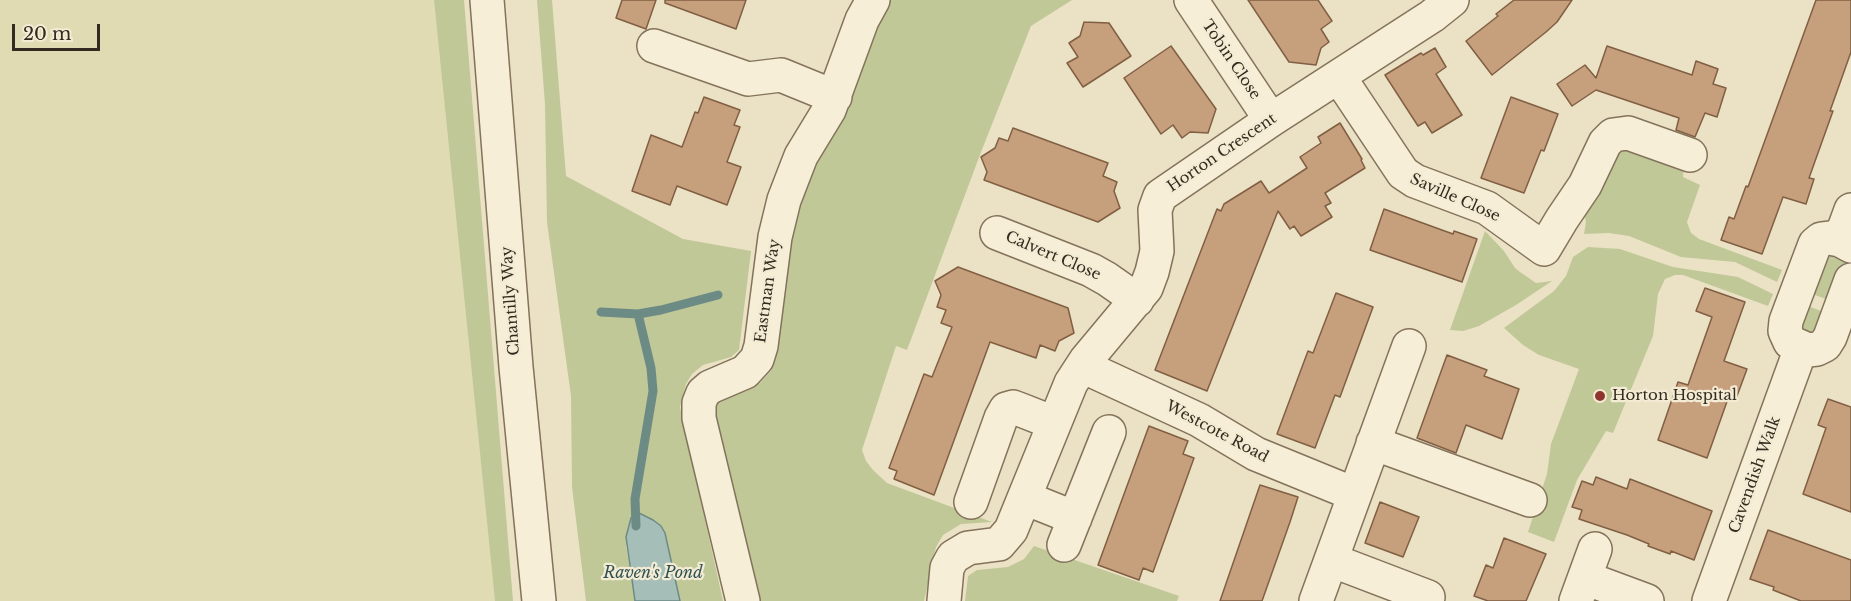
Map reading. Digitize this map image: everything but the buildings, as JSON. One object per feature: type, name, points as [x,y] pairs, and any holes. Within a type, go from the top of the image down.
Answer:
[{"type":"street","name":"Chantilly Way","points":[[487,0],[516,367],[539,601]]},
{"type":"street","name":"Eastman Way","points":[[743,601],[699,418],[699,403],[703,393],[710,387],[745,372],[757,360],[761,346],[775,237],[784,200],[797,164],[835,97],[862,20],[873,0]]},
{"type":"street","name":"Tobin Close","points":[[1191,0],[1271,120]]},
{"type":"street","name":"Horton Crescent","points":[[944,601],[947,568],[953,557],[962,550],[995,545],[1003,541],[1011,530],[1054,423],[1082,366],[1137,300],[1149,282],[1155,262],[1157,236],[1155,210],[1160,196],[1271,120],[1432,16],[1452,0]]},
{"type":"street","points":[[654,46],[748,79],[781,75],[835,97]]},
{"type":"street","name":"Saville Close","points":[[1339,77],[1402,173],[1415,181],[1486,208],[1539,257],[1586,185],[1605,143],[1613,135],[1628,133],[1690,155]]},
{"type":"street","points":[[1848,232],[1826,238],[1815,244],[1786,321],[1785,331],[1790,342],[1801,348],[1814,350],[1828,342],[1851,280]]},
{"type":"street","name":"Calvert Close","points":[[998,233],[1099,274],[1137,300]]},
{"type":"street","points":[[1316,601],[1409,346]]},
{"type":"street","name":"Cavendish Walk","points":[[1709,601],[1801,348]]},
{"type":"street","name":"Westcote Road","points":[[1082,366],[1199,420],[1256,454],[1354,494]]},
{"type":"street","points":[[971,502],[1006,409],[1021,410],[1054,423]]},
{"type":"street","points":[[1025,498],[1069,532],[1109,432]]},
{"type":"street","points":[[1373,443],[1530,500]]},
{"type":"street","points":[[1331,560],[1428,597]]},
{"type":"street","points":[[1585,576],[1647,601]]},
{"type":"shaded area","points":[[0,0],[434,0],[495,601],[0,601]]},
{"type":"green space","points":[[434,0],[464,0],[513,601],[495,601]]},
{"type":"green space","points":[[537,0],[552,0],[566,176],[683,239],[751,251],[739,350],[731,357],[703,365],[692,374],[686,384],[680,407],[723,601],[680,601],[665,533],[626,545],[635,601],[586,601],[572,487],[571,396],[547,222],[545,104]]},
{"type":"green space","points":[[891,0],[1072,0],[1031,26],[907,350],[896,346],[862,450],[866,461],[887,483],[992,522],[961,524],[943,535],[936,547],[924,601],[757,601],[714,407],[716,401],[735,390],[760,383],[771,371],[776,348],[786,255],[800,197],[880,16]]},
{"type":"green space","points":[[1616,143],[1684,165],[1683,177],[1700,185],[1687,222],[1691,233],[1699,239],[1782,270],[1777,282],[1735,262],[1681,257],[1629,236],[1609,233],[1584,234],[1586,222],[1584,214]]},
{"type":"green space","points":[[1485,231],[1520,272],[1536,283],[1552,281],[1479,326],[1463,331],[1450,330]]},
{"type":"green space","points":[[1588,247],[1620,249],[1673,267],[1738,277],[1773,294],[1768,306],[1683,275],[1665,279],[1658,294],[1653,336],[1613,433],[1606,431],[1577,480],[1554,542],[1528,532],[1547,474],[1551,444],[1579,369],[1539,355],[1523,345],[1504,328],[1554,291],[1566,276],[1573,257]]},
{"type":"green space","points":[[1831,253],[1841,257],[1845,264],[1834,302],[1804,291],[1815,264]]},
{"type":"green space","points":[[1800,303],[1829,314],[1814,334],[1800,330]]},
{"type":"green space","points":[[1034,546],[1179,596],[1177,601],[965,601],[968,576],[977,570],[1008,567],[1024,559]]},
{"type":"water","name":"Raven's Pond","points":[[639,513],[661,526],[665,533],[680,601],[635,601],[626,537],[631,518]]},
{"type":"waterway","points":[[638,314],[718,295]]},
{"type":"waterway","points":[[601,312],[638,314],[651,368],[653,391],[635,499],[636,526]]},
{"type":"place","name":"Horton Hospital","points":[[1600,396]]}]
